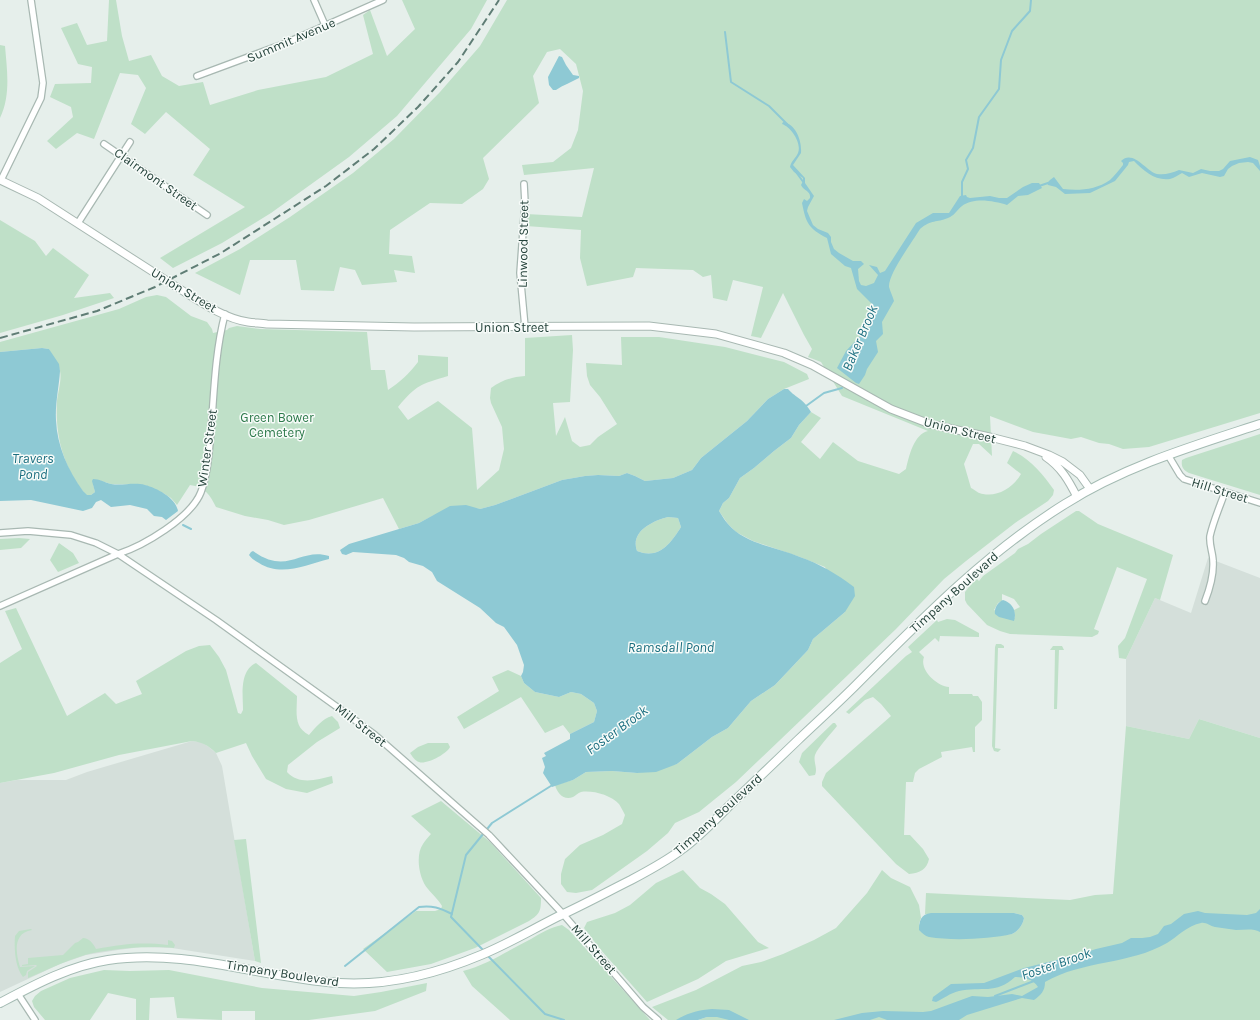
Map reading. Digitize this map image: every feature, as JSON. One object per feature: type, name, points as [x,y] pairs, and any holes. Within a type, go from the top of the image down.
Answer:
[{"type":"main road","name":"Timpany Boulevard","points":[[0,1003],[58,974],[100,961],[122,958],[159,957],[192,959],[307,979],[358,983],[418,976],[446,968],[486,953],[653,868],[682,850],[851,690],[931,610],[1004,547],[1036,523],[1077,496],[1129,470],[1168,455],[1260,424]]},
{"type":"street","points":[[0,180],[41,98],[42,72],[31,0]]},
{"type":"street","points":[[314,0],[325,25]]},
{"type":"street","name":"Summit Avenue","points":[[197,76],[273,48],[383,0]]},
{"type":"street","points":[[78,224],[130,142]]},
{"type":"street","name":"Clairmont Street","points":[[104,144],[207,215]]},
{"type":"street","name":"Union Street","points":[[0,180],[38,198],[211,308],[248,322],[267,324],[414,327],[649,326],[723,336],[784,353],[818,368],[891,409],[930,424],[1025,446],[1049,455],[1064,462],[1083,478],[1090,489]]},
{"type":"street","name":"Linwood Street","points":[[524,184],[525,203],[520,274],[525,327]]},
{"type":"street","name":"Winter Street","points":[[0,606],[137,547],[156,536],[189,510],[200,492],[205,475],[209,448],[218,349],[225,314]]},
{"type":"street","points":[[1040,452],[1058,466],[1077,496]]},
{"type":"street","name":"Hill Street","points":[[1168,455],[1180,476],[1184,479],[1260,503]]},
{"type":"street","points":[[1206,601],[1213,571],[1210,537],[1225,492]]},
{"type":"street","name":"Mill Street","points":[[0,533],[28,531],[71,535],[96,543],[118,554],[309,686],[375,735],[482,827],[563,914],[643,1007],[658,1020]]},
{"type":"street","points":[[18,994],[35,1020]]},
{"type":"shaded area","points":[[1208,558],[1260,578],[1260,738],[1199,719],[1189,739],[1126,726],[1126,659],[1155,598],[1191,613]]},
{"type":"shaded area","points":[[192,741],[201,742],[209,747],[216,753],[222,766],[255,961],[172,948],[141,947],[86,955],[60,964],[0,992],[0,783],[17,780],[66,780],[87,772]]},
{"type":"green space","points":[[109,0],[116,0],[122,36],[129,61],[151,55],[162,76],[179,86],[203,82],[210,105],[258,90],[326,77],[373,54],[363,15],[370,10],[387,56],[415,29],[402,0],[487,0],[471,29],[397,116],[349,157],[271,213],[222,243],[173,268],[160,258],[245,207],[193,175],[210,149],[166,112],[145,134],[131,124],[146,88],[138,75],[120,73],[94,139],[77,133],[56,149],[47,141],[73,117],[71,107],[50,97],[55,84],[91,83],[92,67],[78,64],[61,28],[77,23],[87,45],[107,41]]},
{"type":"green space","points":[[507,0],[1260,0],[1260,413],[1149,447],[1123,449],[1081,437],[1071,439],[1033,432],[990,416],[992,456],[979,444],[973,444],[964,464],[971,488],[978,493],[989,495],[1000,493],[1014,483],[1021,474],[1007,463],[1013,451],[1025,458],[1036,468],[1054,490],[1053,495],[1048,501],[1015,523],[944,579],[896,629],[736,782],[699,812],[675,823],[668,833],[647,851],[592,890],[576,893],[567,892],[561,884],[561,874],[565,859],[580,845],[603,835],[622,824],[625,815],[619,804],[611,798],[596,793],[580,792],[573,797],[567,798],[561,796],[555,785],[573,780],[586,772],[612,771],[637,773],[677,764],[712,737],[728,728],[751,701],[775,685],[808,650],[813,639],[845,612],[825,567],[753,541],[736,532],[728,524],[719,511],[723,503],[729,498],[740,478],[791,438],[799,425],[811,412],[821,418],[801,442],[820,459],[833,442],[858,461],[899,474],[906,469],[913,446],[919,436],[928,431],[842,396],[821,362],[808,357],[812,349],[783,293],[761,338],[751,336],[763,287],[733,280],[727,301],[713,298],[711,275],[703,277],[693,270],[636,268],[633,277],[587,286],[580,258],[581,230],[526,226],[526,214],[582,217],[594,168],[524,175],[522,165],[553,162],[571,148],[578,130],[583,91],[576,64],[560,49],[547,52],[533,76],[539,103],[483,158],[489,179],[483,189],[462,204],[430,203],[390,230],[389,254],[412,256],[415,273],[394,270],[397,282],[362,285],[355,270],[340,267],[334,291],[301,290],[296,260],[250,260],[240,295],[195,273],[240,249],[290,217],[353,173],[394,139],[440,92],[480,46]]},
{"type":"green space","points":[[0,45],[5,46],[7,91],[6,100],[0,118]]},
{"type":"green space","points":[[0,220],[35,241],[46,256],[53,248],[89,275],[74,298],[110,293],[114,298],[63,315],[0,333]]},
{"type":"green space","name":"Green Bower Cemetery","points":[[157,295],[166,297],[191,316],[207,322],[213,333],[237,326],[260,329],[367,332],[371,370],[385,370],[388,390],[400,381],[418,362],[418,355],[448,357],[448,376],[420,386],[398,407],[408,420],[438,401],[472,428],[477,490],[499,470],[504,449],[502,427],[491,403],[491,388],[507,379],[525,376],[525,338],[572,335],[573,350],[570,402],[553,403],[556,436],[565,417],[572,441],[580,447],[590,445],[598,437],[617,424],[600,397],[590,385],[587,376],[586,363],[622,365],[621,337],[659,337],[725,347],[784,362],[807,374],[809,379],[784,389],[768,399],[747,421],[701,458],[692,470],[673,478],[645,481],[627,473],[619,476],[598,475],[562,480],[495,505],[480,509],[474,508],[434,515],[419,523],[399,529],[383,498],[309,520],[284,525],[268,520],[245,516],[216,507],[206,492],[200,488],[190,485],[177,505],[171,498],[163,493],[145,485],[111,484],[98,480],[93,484],[95,492],[91,495],[86,495],[71,473],[59,439],[57,427],[57,401],[60,371],[58,365],[49,349],[42,348],[0,352],[0,342],[119,309],[146,297]]},
{"type":"green space","points":[[1260,434],[1260,495],[1189,473],[1183,468],[1182,460],[1186,458]]},
{"type":"green space","points":[[1076,511],[1079,511],[1098,524],[1173,555],[1160,600],[1155,598],[1126,659],[1119,658],[1118,646],[1125,638],[1147,579],[1117,567],[1094,629],[1099,631],[1098,634],[1092,637],[1010,634],[987,625],[967,604],[965,600],[965,592],[972,583],[977,579],[979,581],[983,576],[1015,553],[1018,549],[1028,544]],"holes":[[[1002,594],[1014,599],[1020,607],[1014,610],[1015,618],[994,610],[998,603],[1002,601]]]},
{"type":"green space","points":[[668,517],[678,518],[681,527],[673,539],[658,552],[645,553],[637,551],[637,538],[644,528],[655,521]]},
{"type":"green space","points":[[0,539],[30,539],[21,548],[0,550]]},
{"type":"green space","points":[[59,543],[73,553],[79,563],[58,572],[50,560]]},
{"type":"green space","points":[[16,608],[67,716],[105,693],[116,704],[142,694],[136,681],[186,651],[199,646],[210,645],[226,670],[238,713],[241,714],[243,710],[244,677],[256,663],[297,696],[297,718],[300,728],[304,732],[309,735],[322,721],[328,717],[332,716],[338,722],[340,728],[317,742],[288,765],[287,772],[297,779],[302,780],[314,780],[332,776],[333,783],[307,793],[286,789],[266,779],[246,743],[216,753],[205,744],[192,741],[119,755],[54,773],[0,783],[0,663],[22,649],[5,611]]},
{"type":"green space","points":[[947,619],[955,620],[979,633],[979,637],[940,636],[939,642],[935,638],[919,652],[924,657],[924,667],[930,676],[939,684],[949,687],[949,694],[972,694],[973,696],[978,696],[982,702],[982,720],[975,727],[975,752],[973,752],[972,747],[941,752],[942,757],[919,769],[915,773],[913,782],[906,782],[904,835],[910,835],[923,849],[929,859],[925,868],[916,873],[909,874],[896,864],[822,786],[822,782],[826,773],[891,716],[873,697],[865,700],[849,714],[846,712],[912,652],[908,647],[937,620],[938,622]]},
{"type":"green space","points":[[996,644],[1001,644],[1004,646],[1004,648],[998,648],[995,748],[1001,749],[998,752],[994,751],[992,746]]},
{"type":"green space","points":[[1053,646],[1062,646],[1064,650],[1059,650],[1057,709],[1054,709],[1055,650],[1050,650]]},
{"type":"green space","points":[[508,670],[521,676],[524,683],[535,692],[559,697],[571,692],[581,694],[594,703],[597,711],[594,722],[570,734],[563,725],[545,733],[521,697],[464,729],[457,717],[499,691],[492,677]]},
{"type":"green space","points":[[1199,719],[1260,738],[1260,1020],[698,1020],[707,1017],[709,1014],[688,1020],[668,1020],[652,1007],[696,990],[742,966],[761,962],[783,954],[836,928],[867,893],[882,870],[891,878],[910,887],[919,905],[921,918],[919,924],[929,936],[971,938],[1012,934],[1020,928],[1024,918],[1022,915],[1014,913],[925,914],[926,893],[1070,900],[1095,895],[1113,894],[1126,726],[1189,739]]},
{"type":"green space","points":[[833,723],[837,726],[815,755],[815,775],[809,776],[799,762],[802,753]]},
{"type":"green space","points":[[428,743],[448,743],[450,747],[445,753],[422,763],[414,758],[410,753],[418,747]]},
{"type":"green space","points":[[441,801],[490,842],[541,898],[541,906],[538,914],[529,921],[475,948],[431,964],[387,972],[363,949],[416,911],[435,911],[441,909],[442,906],[425,885],[419,867],[419,854],[431,834],[411,816]]},
{"type":"green space","points":[[246,839],[261,963],[255,961],[234,840]]},
{"type":"green space","points":[[683,870],[700,888],[725,904],[758,942],[769,948],[726,961],[698,979],[647,1002],[600,949],[584,928],[587,922],[615,913],[630,905],[656,883]]},
{"type":"green space","points":[[562,925],[569,930],[650,1020],[510,1020],[472,986],[463,971],[489,961],[546,930]]},
{"type":"green space","points":[[32,930],[21,935],[17,945],[17,956],[20,967],[35,966],[27,971],[26,975],[23,977],[18,968],[16,958],[15,936],[19,931]]},
{"type":"green space","points":[[83,938],[91,941],[96,949],[132,944],[168,945],[168,940],[172,941],[175,945],[174,948],[141,947],[117,949],[85,955],[28,978],[28,972],[37,966],[22,966],[28,964],[28,958],[63,955],[75,943]]},
{"type":"green space","points":[[104,970],[169,970],[262,988],[354,996],[427,983],[426,991],[375,1011],[309,1020],[255,1020],[255,1011],[222,1011],[222,1020],[177,1018],[174,997],[150,998],[149,1020],[136,1020],[136,999],[108,993],[90,1020],[45,1020],[34,1007],[32,1001],[41,991],[70,978]]},
{"type":"water","points":[[559,56],[562,57],[573,75],[579,76],[579,78],[556,90],[553,90],[549,85],[548,77]]},
{"type":"water","points":[[783,122],[788,123],[795,130],[799,138],[801,153],[793,165],[805,178],[805,183],[814,196],[807,211],[813,225],[828,233],[831,237],[831,242],[834,249],[839,253],[853,261],[861,261],[864,264],[858,269],[859,281],[861,285],[866,286],[874,283],[878,275],[869,265],[877,267],[880,273],[885,271],[916,223],[933,213],[949,213],[960,196],[966,195],[970,198],[990,196],[1007,198],[1023,187],[1032,183],[1039,183],[1042,188],[1028,195],[1018,196],[1007,205],[996,202],[972,201],[962,206],[950,217],[931,222],[920,229],[892,274],[889,287],[894,301],[882,322],[883,334],[876,341],[878,352],[859,384],[837,368],[846,351],[859,337],[869,331],[868,322],[870,312],[876,310],[876,308],[857,289],[851,268],[845,266],[831,254],[827,238],[812,228],[805,216],[802,203],[804,199],[807,201],[810,196],[801,185],[803,178],[794,172],[790,167],[798,153],[799,149],[797,140],[789,128],[782,124]]},
{"type":"water","points":[[1250,157],[1258,160],[1260,171],[1253,163],[1248,162],[1239,163],[1232,166],[1228,169],[1224,176],[1220,177],[1202,173],[1189,177],[1182,173],[1172,179],[1165,179],[1155,177],[1134,161],[1129,162],[1115,181],[1090,193],[1065,194],[1056,187],[1048,185],[1047,183],[1054,177],[1063,189],[1081,190],[1093,188],[1110,180],[1123,165],[1121,161],[1126,158],[1135,159],[1153,172],[1163,174],[1179,170],[1193,173],[1201,169],[1219,171],[1223,169],[1230,161]]},
{"type":"water","name":"Travers Pond","points":[[42,348],[49,349],[59,364],[60,371],[56,414],[57,430],[64,457],[83,491],[87,495],[91,495],[95,492],[92,481],[93,479],[111,484],[145,485],[155,488],[165,494],[174,502],[178,511],[166,520],[162,517],[154,516],[147,509],[130,505],[111,507],[101,500],[96,502],[92,508],[83,511],[31,500],[0,501],[0,352]]},
{"type":"water","name":"Ramsdall Pond","points":[[784,389],[788,389],[803,401],[811,412],[799,425],[791,438],[740,478],[729,498],[723,503],[719,511],[725,521],[735,531],[743,536],[752,541],[821,566],[854,587],[855,596],[845,612],[813,639],[808,650],[775,685],[751,701],[728,728],[712,737],[677,764],[656,772],[586,772],[573,780],[552,787],[543,773],[545,767],[542,758],[546,756],[544,753],[570,739],[570,734],[594,722],[597,711],[594,703],[581,694],[571,692],[559,697],[535,692],[524,683],[521,676],[524,665],[517,645],[504,627],[496,623],[480,608],[437,581],[432,572],[423,566],[409,562],[396,555],[353,552],[346,555],[342,554],[340,550],[349,544],[419,523],[450,506],[466,505],[480,509],[495,505],[562,480],[598,475],[619,476],[627,473],[645,481],[673,478],[692,470],[701,458],[747,421],[768,399]],"holes":[[[668,517],[678,518],[681,527],[673,539],[664,548],[658,552],[652,553],[637,551],[637,538],[644,528],[655,521]]]},
{"type":"water","points":[[253,551],[265,558],[276,561],[293,560],[319,554],[329,556],[329,559],[303,567],[276,569],[267,567],[254,560],[249,555]]},
{"type":"water","points":[[1003,600],[1012,606],[1015,614],[1014,621],[999,617],[995,614],[997,606]]},
{"type":"water","points":[[1260,909],[1260,932],[1215,927],[1203,923],[1196,924],[1167,943],[1152,950],[1075,970],[1045,982],[1042,992],[1034,1000],[1022,998],[967,1015],[959,1020],[887,1020],[879,1017],[870,1020],[834,1020],[862,1013],[883,1011],[931,1011],[972,996],[988,997],[1012,994],[1022,996],[1038,987],[1034,982],[1028,979],[1015,977],[1008,983],[995,988],[959,991],[936,1002],[932,1001],[933,997],[951,984],[984,983],[1024,968],[1122,943],[1131,938],[1150,937],[1158,934],[1164,926],[1171,924],[1184,914],[1198,911],[1205,913],[1247,915],[1256,913]]},
{"type":"water","points":[[931,913],[1014,913],[1022,915],[1024,918],[1020,928],[1012,934],[982,938],[949,939],[929,937],[919,930],[921,918]]},
{"type":"water","points":[[712,1009],[729,1010],[749,1020],[729,1020],[717,1017],[707,1017],[698,1020],[676,1020],[693,1012]]},
{"type":"waterway","points":[[962,197],[962,182],[968,169],[966,160],[973,148],[979,117],[999,89],[1001,60],[1012,31],[1030,11],[1031,0]]},
{"type":"waterway","points":[[725,32],[731,82],[769,106],[787,124]]},
{"type":"waterway","points":[[796,172],[804,183]]},
{"type":"waterway","name":"Baker Brook","points":[[1039,186],[1048,183]]},
{"type":"waterway","name":"Baker Brook","points":[[806,406],[824,393],[842,388]]},
{"type":"waterway","name":"Foster Brook","points":[[183,525],[191,529]]},
{"type":"waterway","name":"Foster Brook","points":[[484,951],[451,917],[466,855],[492,823],[554,784]]},
{"type":"waterway","points":[[345,966],[419,907],[428,906],[444,910],[452,914]]},
{"type":"waterway","name":"Foster Brook","points":[[487,955],[545,1014],[564,1020]]},
{"type":"waterway","name":"Foster Brook","points":[[995,996],[1034,981]]},
{"type":"railway","points":[[0,338],[97,311],[155,287],[221,253],[326,186],[374,149],[418,107],[458,62],[499,0]]}]
